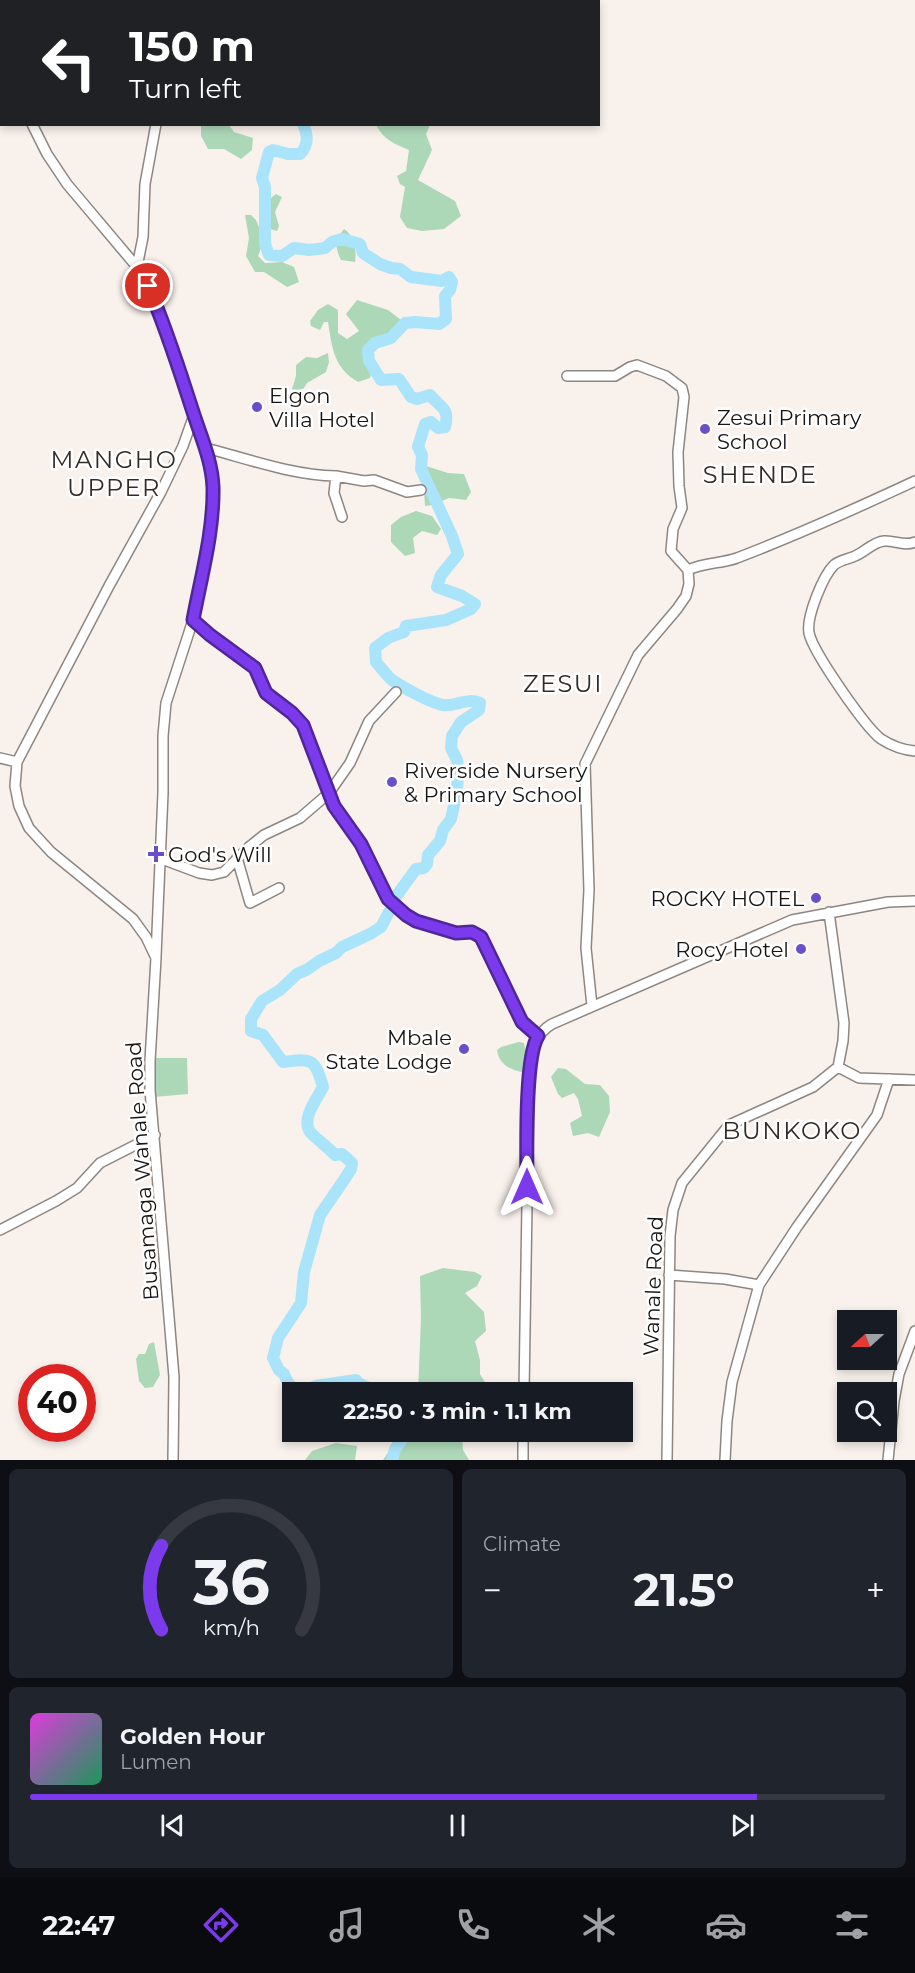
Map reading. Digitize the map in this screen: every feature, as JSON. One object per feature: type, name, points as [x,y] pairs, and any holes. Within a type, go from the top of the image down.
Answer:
[{"type":"street","points":[[33,126],[47,154],[67,184],[137,267],[159,310],[194,415],[183,446],[161,492],[17,762],[15,786],[19,806],[29,828],[51,852],[133,919],[146,937],[156,958]]},
{"type":"street","points":[[137,267],[143,237],[145,184],[156,126]]},
{"type":"street","points":[[567,376],[615,376],[637,365],[666,376],[682,388],[684,397],[678,452],[678,478],[682,508],[673,529],[671,551],[688,570],[689,584],[686,596],[638,655],[585,764],[589,890],[586,948],[592,1006]]},
{"type":"street","name":"Busamaga Wanale Road","points":[[173,1460],[174,1377],[150,1061],[166,703],[193,620],[210,529],[213,500],[212,474],[206,448],[194,415]]},
{"type":"street","points":[[206,448],[281,468],[364,481],[374,480],[407,492],[421,490]]},
{"type":"street","points":[[336,476],[334,493],[342,517]]},
{"type":"street","points":[[688,570],[701,563],[736,558],[915,481]]},
{"type":"street","points":[[915,542],[907,544],[882,541],[854,557],[835,564],[815,600],[808,625],[814,648],[857,712],[879,737],[897,748],[915,751]]},
{"type":"street","points":[[193,620],[255,668],[266,693],[298,719],[340,816],[370,860],[388,899],[411,919],[421,923],[456,933],[478,934],[522,1022],[541,1032]]},
{"type":"street","points":[[159,858],[199,873],[212,875],[224,872],[249,847],[264,836],[300,818],[329,793],[350,763],[369,721],[396,692]]},
{"type":"street","points":[[0,758],[17,762]]},
{"type":"street","points":[[237,858],[250,903],[279,888]]},
{"type":"street","points":[[524,1382],[529,1089],[532,1050],[541,1032],[592,1006],[781,924],[829,912],[888,902],[915,901]]},
{"type":"street","points":[[829,912],[844,1023],[838,1067],[859,1078],[915,1080]]},
{"type":"street","name":"Wanale Road","points":[[667,1460],[669,1275],[673,1210],[682,1183],[722,1132],[735,1120],[819,1084],[838,1067]]},
{"type":"street","points":[[725,1460],[732,1382],[759,1285],[797,1227],[877,1115],[889,1079]]},
{"type":"street","points":[[0,1230],[77,1188],[100,1163],[155,1135]]},
{"type":"street","points":[[669,1275],[725,1279],[759,1285]]},
{"type":"street","points":[[888,1460],[899,1374],[915,1331]]},
{"type":"street","points":[[523,1442],[523,1460]]},
{"type":"green space","points":[[201,126],[230,126],[234,132],[253,138],[252,150],[241,159],[224,149],[208,149],[201,136]]},
{"type":"green space","points":[[377,126],[430,126],[426,134],[432,150],[418,180],[455,201],[461,216],[444,229],[422,231],[407,228],[400,217],[405,187],[400,184],[397,176],[406,171],[409,150],[398,146],[382,134]]},
{"type":"green space","points":[[276,194],[282,197],[275,212],[279,226],[277,231],[266,228],[265,218],[265,209]]},
{"type":"green space","points":[[245,215],[251,215],[256,220],[264,240],[258,256],[265,263],[282,262],[294,267],[299,282],[287,287],[264,272],[255,272],[246,256],[249,238]]},
{"type":"green space","points":[[344,229],[354,244],[355,262],[341,260],[338,251],[337,240]]},
{"type":"green space","points":[[357,300],[388,310],[405,323],[391,338],[375,343],[368,349],[372,371],[370,378],[358,382],[339,364],[333,349],[328,322],[324,322],[320,330],[311,326],[310,321],[318,310],[328,304],[338,310],[338,333],[347,339],[359,331],[346,314]]},
{"type":"green space","points":[[328,353],[329,362],[326,372],[297,392],[292,389],[296,376],[296,365],[306,357],[317,358]]},
{"type":"green space","points":[[426,466],[448,473],[464,474],[471,492],[466,500],[449,498],[425,506],[420,475]]},
{"type":"green space","points":[[416,511],[432,516],[441,529],[437,535],[422,531],[413,538],[415,553],[405,556],[391,542],[391,525],[401,517]]},
{"type":"green space","points":[[519,1042],[524,1043],[526,1055],[524,1071],[521,1072],[505,1065],[497,1050]]},
{"type":"green space","points":[[154,1058],[187,1058],[188,1094],[154,1097]]},
{"type":"green space","points":[[558,1068],[566,1069],[585,1084],[600,1085],[609,1096],[610,1112],[599,1137],[588,1133],[573,1136],[570,1123],[582,1116],[578,1099],[574,1093],[562,1098],[558,1094],[551,1077]]},
{"type":"green space","points":[[443,1268],[475,1272],[482,1276],[477,1286],[465,1293],[484,1312],[486,1331],[475,1341],[480,1360],[480,1374],[485,1382],[418,1382],[420,1276]]},
{"type":"green space","points":[[154,1342],[160,1375],[153,1387],[145,1388],[139,1381],[136,1359],[139,1354],[145,1354],[149,1344]]},
{"type":"green space","points":[[395,1442],[463,1442],[463,1450],[469,1460],[383,1460]]},
{"type":"green space","points":[[336,1443],[357,1446],[355,1460],[305,1460],[312,1451]]},
{"type":"waterway","points":[[304,126],[307,140],[300,154],[273,150],[269,152],[262,178],[265,187],[265,244],[269,255],[282,256],[294,248],[309,250],[325,248],[332,242],[342,239],[360,244],[363,253],[380,264],[400,269],[411,277],[442,281],[449,277],[452,282],[445,296],[446,319],[439,324],[405,323],[391,338],[375,343],[368,350],[369,361],[381,380],[399,379],[411,397],[417,399],[430,395],[445,412],[445,427],[438,428],[431,422],[425,424],[418,447],[422,455],[421,469],[458,554],[441,575],[437,587],[462,596],[475,604],[471,609],[446,620],[406,626],[404,632],[388,638],[375,648],[376,662],[392,680],[431,701],[443,705],[471,701],[480,703],[479,710],[461,722],[452,736],[451,748],[457,760],[459,773],[451,819],[443,830],[440,841],[428,855],[427,864],[424,868],[416,869],[394,899]]},
{"type":"waterway","points":[[288,1382],[273,1358],[278,1338],[301,1303],[304,1272],[320,1215],[351,1169],[352,1163],[342,1154],[335,1155],[310,1132],[308,1127],[307,1121],[311,1109],[323,1087],[314,1065],[311,1062],[300,1060],[283,1062],[263,1035],[251,1031],[251,1019],[262,1001],[280,990],[297,974],[381,927],[389,912]]},
{"type":"waterway","points":[[343,1382],[356,1380],[357,1382]]},
{"type":"waterway","points":[[392,1460],[400,1442]]},
{"type":"place","name":"Elgon Villa Hotel","points":[[257,407]]},
{"type":"place","name":"Zesui Primary School","points":[[705,429]]},
{"type":"place","name":"Riverside Nursery & Primary School","points":[[392,782]]},
{"type":"place","name":"God's Will","points":[[156,854]]},
{"type":"place","name":"ROCKY HOTEL","points":[[816,898]]},
{"type":"place","name":"Rocy Hotel","points":[[801,949]]},
{"type":"place","name":"Mbale State Lodge","points":[[464,1049]]},
{"type":"district","name":"MANGHO UPPER","points":[[114,473]]},
{"type":"district","name":"SHENDE","points":[[760,474]]},
{"type":"district","name":"ZESUI","points":[[563,683]]},
{"type":"district","name":"BUNKOKO","points":[[792,1130]]},
{"type":"route","points":[[148,286],[159,310],[203,439],[212,474],[213,500],[210,529],[193,620],[255,668],[266,693],[292,713],[303,725],[334,806],[361,844],[388,899],[411,919],[456,933],[472,932],[481,937],[522,1022],[538,1036],[532,1050],[527,1187]]}]
